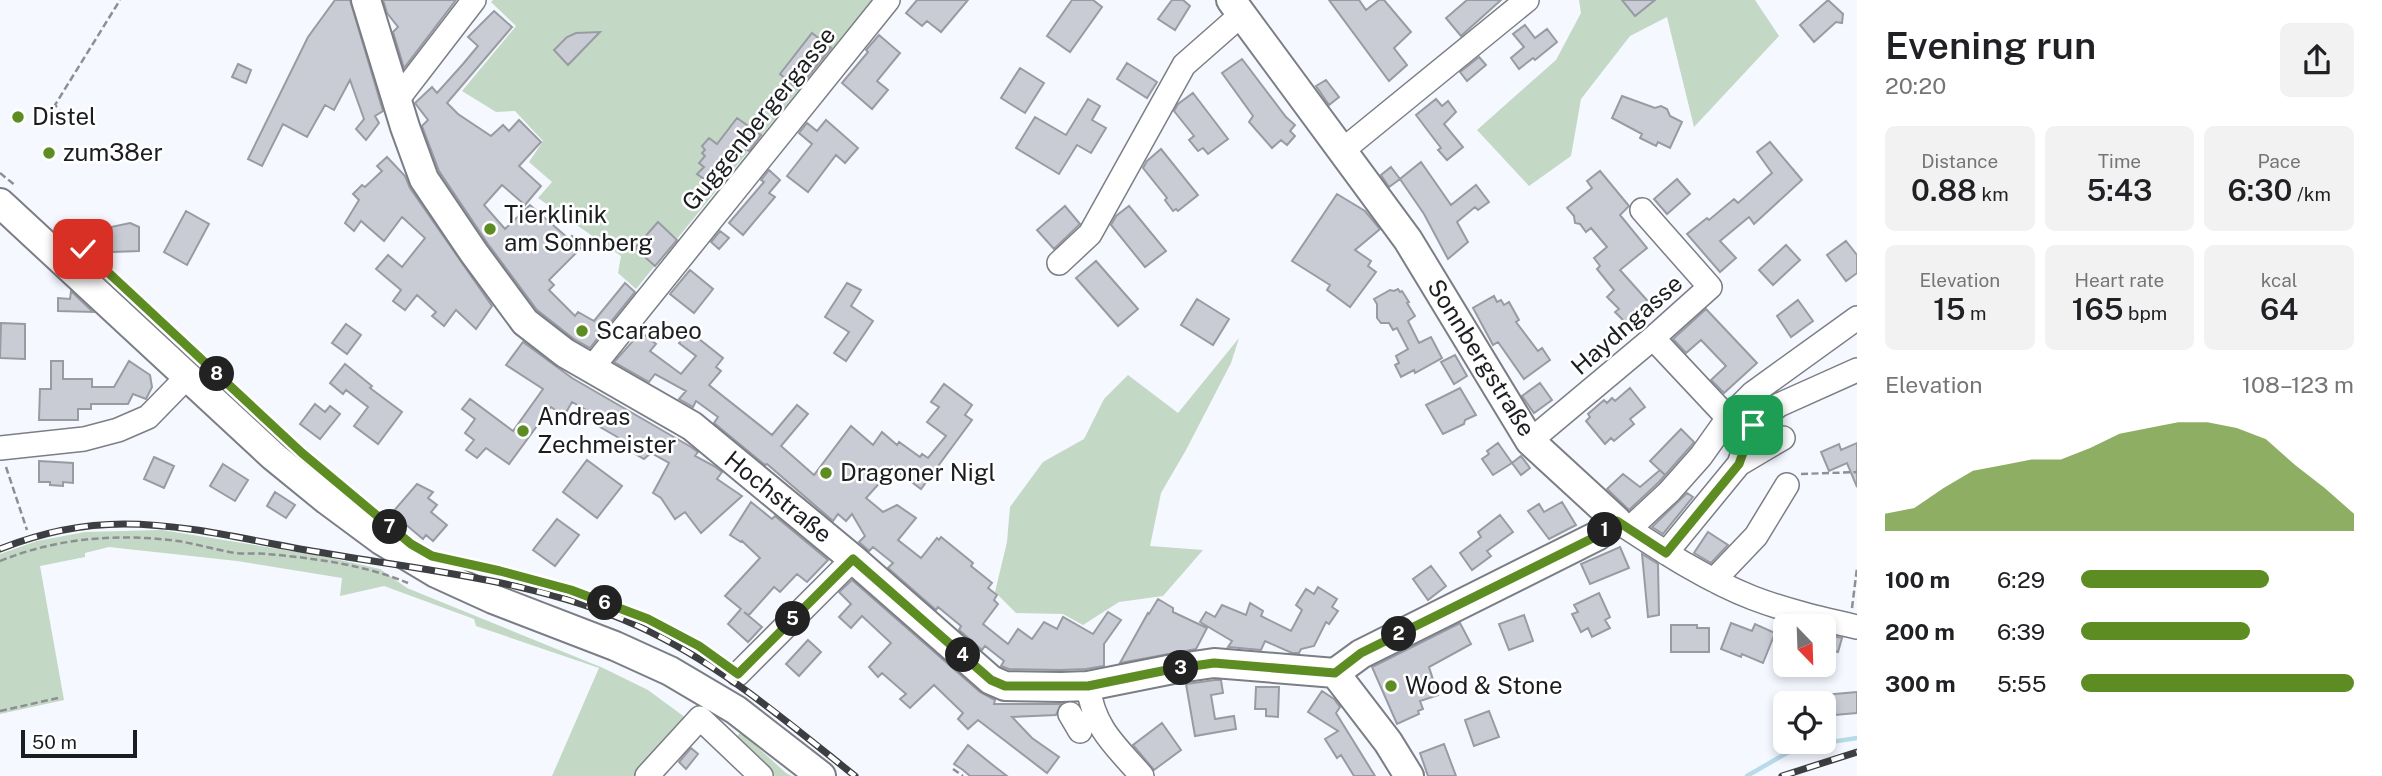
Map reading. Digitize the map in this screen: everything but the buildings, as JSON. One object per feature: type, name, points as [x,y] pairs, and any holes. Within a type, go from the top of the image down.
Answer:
[{"type":"main road","name":"Hochstraße","points":[[366,0],[424,179],[525,322],[565,353],[692,426],[853,559],[991,680],[1073,704],[1172,669],[1214,663],[1335,673]]},
{"type":"main road","name":"Sonnbergstraße","points":[[1237,7],[1408,240],[1530,441],[1623,525]]},
{"type":"main road","points":[[10,197],[187,377],[273,456],[381,540],[436,573],[493,599],[615,646],[670,671],[736,710],[821,776]]},
{"type":"main road","points":[[1409,776],[1388,742],[1335,673],[1361,653],[1623,525]]},
{"type":"street","points":[[397,100],[474,0]]},
{"type":"street","name":"Guggenbergergasse","points":[[592,369],[888,0]]},
{"type":"street","points":[[1343,150],[1527,0]]},
{"type":"street","points":[[1059,263],[1090,234],[1184,65],[1237,7]]},
{"type":"street","name":"Haydngasse","points":[[1530,441],[1710,287],[1642,210]]},
{"type":"street","points":[[1623,525],[1668,492],[1701,456],[1728,418],[1763,386],[1857,318]]},
{"type":"street","points":[[1653,338],[1728,418]]},
{"type":"street","points":[[1666,553],[1739,464],[1753,425],[1779,405],[1857,370]]},
{"type":"street","points":[[2,455],[118,430],[148,417],[187,377]]},
{"type":"street","points":[[1739,464],[1783,438]]},
{"type":"street","points":[[1714,580],[1756,536],[1787,485]]},
{"type":"street","name":"Sonnbergstraße","points":[[1623,525],[1714,580],[1753,598],[1854,626]]},
{"type":"street","points":[[738,674],[853,559]]},
{"type":"street","points":[[1073,704],[1091,707],[1103,731],[1142,776]]},
{"type":"street","points":[[647,776],[700,718],[761,776]]},
{"type":"path","points":[[64,116],[55,105],[120,0]]},
{"type":"path","points":[[0,173],[10,197]]},
{"type":"path","points":[[2,455],[27,530]]},
{"type":"path","points":[[1787,485],[1796,470],[1803,475],[1857,472]]},
{"type":"path","points":[[0,561],[51,544],[77,539],[135,538],[178,541],[237,553],[299,557],[387,574],[417,587]]},
{"type":"path","points":[[473,565],[571,590],[648,619],[699,646],[738,674]]},
{"type":"path","points":[[1854,626],[1857,568]]},
{"type":"path","points":[[0,711],[58,698]]},
{"type":"path","points":[[953,769],[963,776]]},
{"type":"green space","points":[[872,0],[636,289],[618,273],[621,256],[538,198],[552,182],[529,162],[543,141],[515,111],[496,112],[462,91],[516,26],[491,2]]},
{"type":"green space","points":[[1579,0],[1755,0],[1779,36],[1694,127],[1667,17],[1630,36],[1581,99],[1571,156],[1529,186],[1477,130],[1556,60],[1581,13]]},
{"type":"green space","points":[[1239,338],[1231,363],[1161,493],[1150,546],[1203,550],[1163,596],[1119,602],[1083,625],[1063,614],[1016,613],[995,592],[1007,542],[1010,507],[1043,462],[1084,439],[1104,399],[1128,375],[1178,413]]},
{"type":"green space","points":[[162,530],[322,556],[380,569],[407,588],[603,668],[648,690],[686,718],[637,776],[552,776],[599,668],[476,626],[474,619],[384,586],[340,596],[342,578],[237,561],[109,547],[85,553],[85,557],[40,566],[64,700],[0,714],[0,554],[37,541],[85,532]]},
{"type":"green space","points":[[741,732],[792,776],[775,776],[738,743],[736,737]]},
{"type":"waterway","points":[[1747,776],[1805,746],[1857,738]]},
{"type":"railway","points":[[0,549],[30,538],[76,528],[108,524],[148,525],[197,530],[521,587],[600,610],[668,641],[751,694],[855,776]]},
{"type":"railway","points":[[1782,776],[1857,752]]},
{"type":"place","name":"Distel","points":[[18,117]]},
{"type":"place","name":"zum38er","points":[[49,153]]},
{"type":"place","name":"Tierklinik am Sonnberg","points":[[490,229]]},
{"type":"place","name":"Scarabeo","points":[[582,331]]},
{"type":"place","name":"Andreas Zechmeister","points":[[523,431]]},
{"type":"place","name":"Dragoner Nigl","points":[[826,473]]},
{"type":"place","name":"Wood & Stone","points":[[1391,686]]},
{"type":"route","points":[[83,249],[302,453],[411,544],[432,556],[571,590],[648,619],[699,646],[738,674],[853,559],[991,680],[1005,686],[1088,686],[1214,663],[1335,673],[1361,653],[1597,536],[1617,521],[1666,553],[1739,464],[1753,425]]}]
